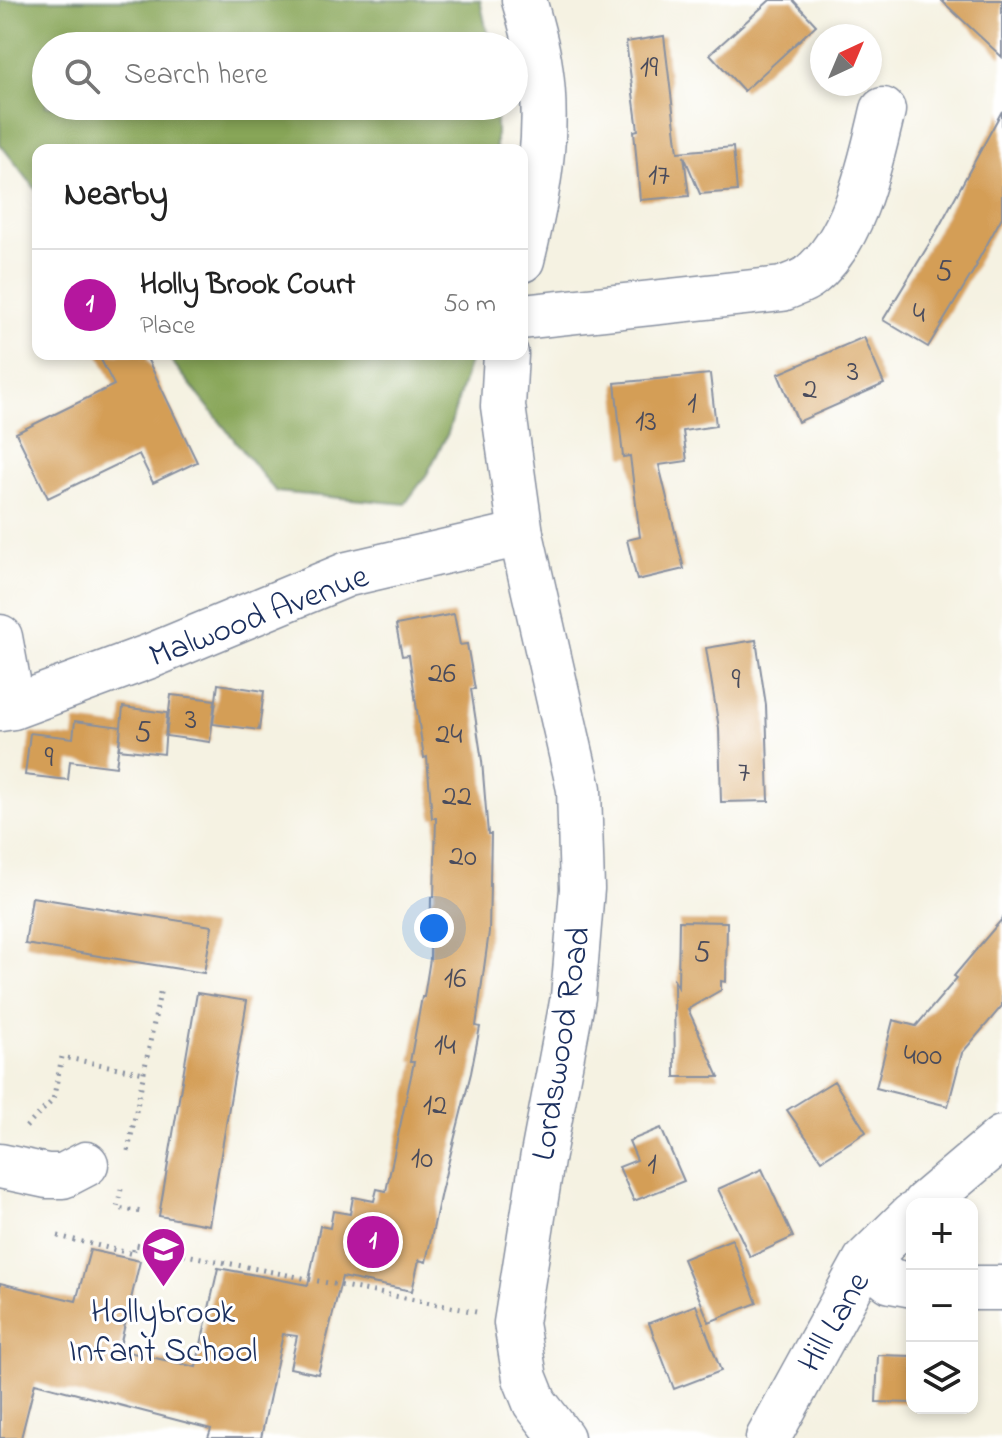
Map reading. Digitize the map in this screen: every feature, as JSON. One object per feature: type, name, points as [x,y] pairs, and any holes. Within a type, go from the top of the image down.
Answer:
[{"type":"street","points":[[524,0],[540,65],[545,129],[539,188],[528,235]]},
{"type":"street","points":[[528,316],[782,289],[808,278],[839,243],[869,166],[883,110]]},
{"type":"street","name":"Lordswood Road","points":[[506,360],[503,406],[521,534],[579,789],[582,889],[573,997],[542,1160],[516,1323],[525,1378],[535,1403],[562,1438]]},
{"type":"street","name":"Malwood Avenue","points":[[7,708],[153,655],[348,574],[521,534]]},
{"type":"street","points":[[0,637],[7,708]]},
{"type":"street","points":[[931,1198],[1002,1138]]},
{"type":"street","points":[[9,1151],[47,1176],[112,1168]]},
{"type":"street","name":"Hill Lane","points":[[768,1438],[865,1261],[906,1221]]},
{"type":"street","points":[[865,1261],[891,1281],[906,1284]]},
{"type":"street","points":[[978,1288],[1002,1288]]},
{"type":"path","points":[[142,1212],[117,1208],[112,1168],[144,1073],[161,988]]},
{"type":"path","points":[[9,1151],[53,1100],[62,1057],[144,1073]]},
{"type":"path","points":[[58,1236],[133,1254],[135,1245],[151,1248],[469,1310],[516,1323]]},
{"type":"green space","points":[[0,0],[480,0],[487,32],[32,32],[32,120],[496,120],[496,144],[32,144],[32,184],[0,144]]},
{"type":"green space","points":[[171,360],[470,360],[448,433],[427,474],[405,504],[276,492]]},
{"type":"building","points":[[770,0],[793,0],[815,24],[810,24],[810,30],[744,91],[710,54]]},
{"type":"building","points":[[941,0],[1002,0],[1002,57]]},
{"type":"building","points":[[664,36],[678,152],[733,147],[737,191],[700,194],[684,156],[689,196],[640,200],[634,131],[638,130],[626,42]]},
{"type":"building","points":[[1002,111],[1002,217],[928,347],[883,320],[934,236]]},
{"type":"building","points":[[864,337],[884,384],[798,422],[778,374]]},
{"type":"building","points":[[101,360],[148,360],[197,462],[153,483],[139,454],[48,498],[16,433],[114,385]]},
{"type":"building","points":[[710,374],[716,426],[683,431],[687,461],[659,465],[684,569],[637,580],[627,540],[640,537],[630,456],[623,457],[615,383]]},
{"type":"building","points":[[454,614],[460,645],[467,644],[475,689],[471,689],[482,761],[488,834],[491,834],[489,932],[476,1026],[480,1027],[471,1073],[426,1262],[419,1260],[412,1291],[342,1277],[318,1374],[290,1368],[297,1336],[283,1334],[261,1438],[208,1438],[211,1429],[35,1383],[21,1438],[0,1438],[0,1283],[76,1301],[90,1250],[140,1261],[119,1350],[196,1367],[218,1268],[308,1285],[320,1226],[330,1228],[333,1211],[350,1214],[353,1197],[374,1201],[377,1189],[386,1191],[414,1062],[410,1062],[430,959],[436,818],[432,818],[427,757],[424,758],[409,655],[402,656],[396,625]]},
{"type":"building","points":[[756,640],[766,705],[769,801],[721,802],[719,728],[706,648]]},
{"type":"building","points":[[218,684],[264,691],[259,730],[213,724]]},
{"type":"building","points":[[171,695],[215,700],[210,742],[166,736]]},
{"type":"building","points":[[123,707],[167,713],[164,754],[119,749]]},
{"type":"building","points":[[75,721],[121,727],[116,767],[70,761],[68,780],[25,775],[30,733],[73,738]]},
{"type":"building","points":[[32,897],[212,926],[204,973],[25,944]]},
{"type":"building","points":[[1002,919],[1002,1006],[962,1053],[948,1106],[876,1088],[893,1020],[916,1026]]},
{"type":"building","points":[[679,921],[727,922],[726,982],[721,981],[721,990],[688,1009],[719,1077],[675,1077],[674,980],[678,987]]},
{"type":"building","points":[[197,993],[247,1001],[209,1225],[159,1216]]},
{"type":"building","points":[[834,1081],[866,1132],[822,1160],[787,1110]]},
{"type":"building","points":[[661,1128],[684,1181],[634,1201],[619,1167],[637,1160],[629,1141]]},
{"type":"building","points":[[762,1169],[793,1237],[750,1257],[718,1189]]},
{"type":"building","points":[[732,1239],[757,1303],[709,1322],[683,1259]]},
{"type":"building","points":[[696,1305],[721,1371],[674,1389],[649,1323]]},
{"type":"building","points":[[878,1355],[906,1356],[906,1403],[876,1402]]},
{"type":"place","name":"Holly Brook Court","points":[[373,1242]]},
{"type":"place","name":"Hollybrook Infant School","points":[[163,1289]]}]
